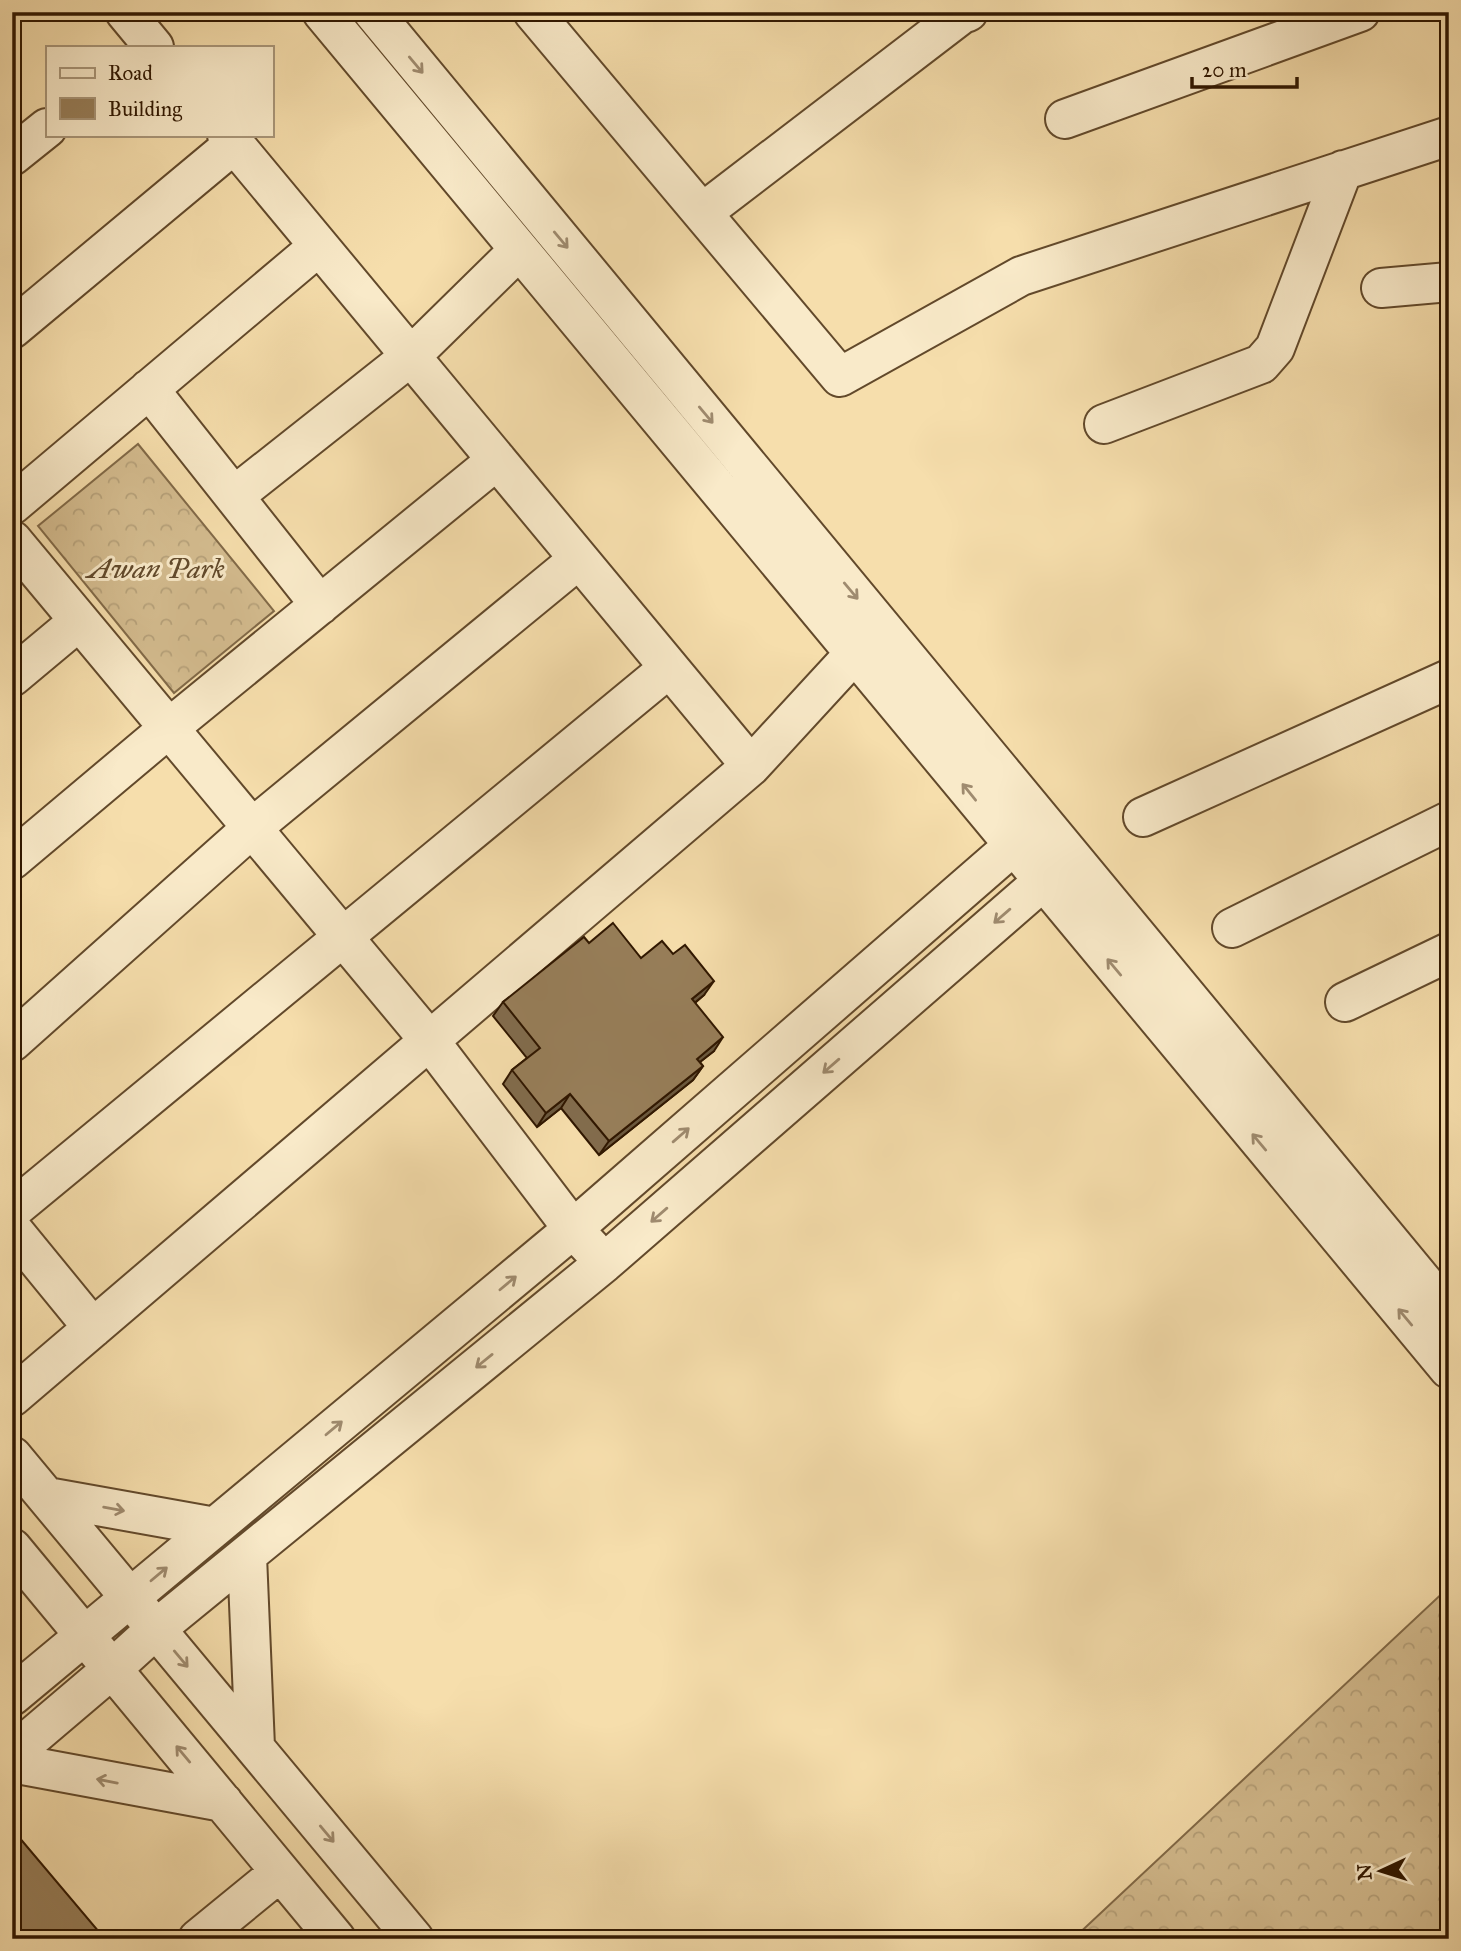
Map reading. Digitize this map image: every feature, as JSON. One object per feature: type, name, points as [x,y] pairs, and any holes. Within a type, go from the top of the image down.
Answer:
[{"type":"street","points":[[125,12],[151,46]]},
{"type":"street","points":[[322,12],[1449,1369]]},
{"type":"street","points":[[373,12],[1449,1313]]},
{"type":"street","points":[[533,12],[840,377],[1021,276],[1449,136]]},
{"type":"street","points":[[702,214],[968,12]]},
{"type":"street","points":[[1065,119],[1360,12]]},
{"type":"street","points":[[12,156],[46,129]]},
{"type":"street","points":[[12,329],[230,139],[751,766]]},
{"type":"street","points":[[1104,424],[1261,365],[1275,348],[1343,170]]},
{"type":"street","points":[[12,505],[319,246]]},
{"type":"street","points":[[234,496],[411,356],[519,250]]},
{"type":"street","points":[[1381,288],[1449,282]]},
{"type":"street","points":[[149,389],[320,605]]},
{"type":"street","points":[[12,860],[497,460]]},
{"type":"street","points":[[12,540],[429,1040],[573,1229],[604,1263]]},
{"type":"street","points":[[12,1042],[252,828],[579,559]]},
{"type":"street","points":[[12,677],[79,621]]},
{"type":"street","points":[[12,1397],[751,766],[855,653]]},
{"type":"street","points":[[12,1210],[669,668]]},
{"type":"street","points":[[1143,817],[1449,680]]},
{"type":"street","points":[[12,1696],[573,1229],[1013,846],[1036,814]]},
{"type":"street","points":[[1232,928],[1449,821]]},
{"type":"street","points":[[12,1754],[156,1629],[604,1263],[1042,882],[1065,849]]},
{"type":"street","points":[[1345,1002],[1449,952]]},
{"type":"street","points":[[12,1228],[93,1328]]},
{"type":"street","points":[[12,1456],[414,1939]]},
{"type":"street","points":[[47,1497],[215,1527]]},
{"type":"street","points":[[12,1548],[336,1939]]},
{"type":"street","points":[[247,1556],[255,1747]]},
{"type":"street","points":[[12,1763],[223,1802]]},
{"type":"street","points":[[198,1939],[280,1872]]},
{"type":"green space","name":"Awan Park","points":[[138,444],[274,611],[174,693],[38,526]]},
{"type":"green space","points":[[1449,1587],[1449,1939],[1073,1939]]},
{"type":"building","points":[[613,923],[641,958],[662,941],[673,954],[685,945],[714,981],[692,999],[723,1037],[697,1059],[703,1066],[609,1141],[570,1094],[546,1113],[512,1070],[540,1048],[503,1002],[584,937],[589,943]]},
{"type":"building","points":[[18,1836],[105,1939],[12,1939],[12,1841]]}]
